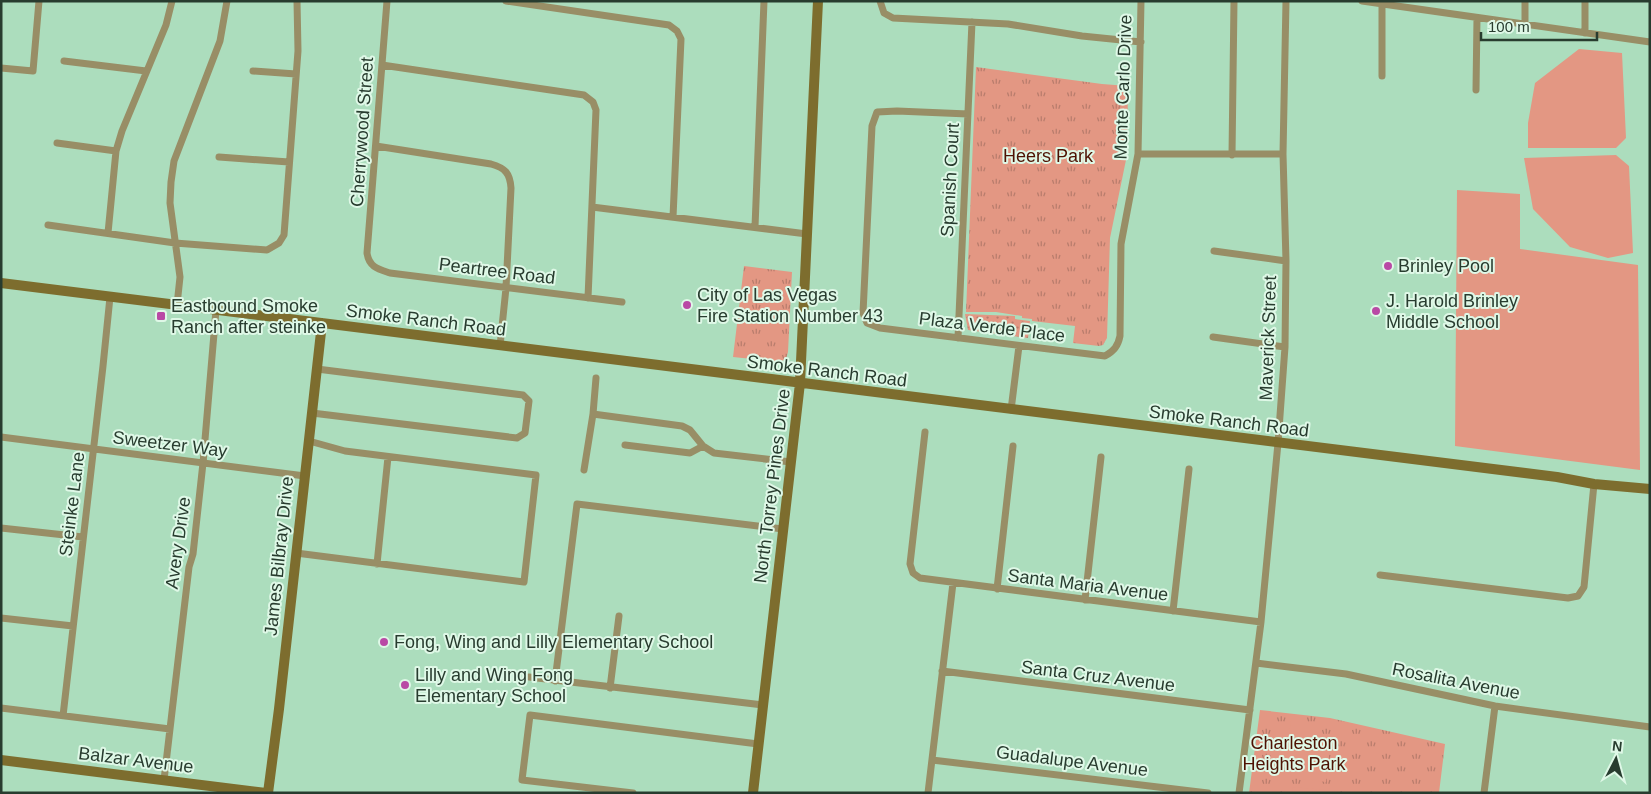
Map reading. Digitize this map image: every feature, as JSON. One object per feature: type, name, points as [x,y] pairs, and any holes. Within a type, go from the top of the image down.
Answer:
[{"type":"main road","name":"North Torrey Pines Drive","points":[[753,793],[800,383],[818,1]]},
{"type":"main road","name":"Smoke Ranch Road","points":[[1,283],[1594,484],[1650,489]]},
{"type":"main road","name":"James Bilbray Drive","points":[[267,793],[322,323]]},
{"type":"main road","name":"Balzar Avenue","points":[[1,760],[267,793]]},
{"type":"street","points":[[1,68],[33,71],[40,1]]},
{"type":"street","points":[[108,233],[116,151],[122,131],[166,25],[172,1]]},
{"type":"street","points":[[178,305],[180,277],[170,203],[174,161],[220,41],[227,1]]},
{"type":"street","points":[[48,225],[175,243],[267,250],[279,243],[284,235],[298,51],[296,1]]},
{"type":"street","name":"Cherrywood Street","points":[[371,265],[367,254],[387,1]]},
{"type":"street","points":[[506,1],[669,26],[677,31],[681,39],[673,217]]},
{"type":"street","points":[[755,227],[764,1]]},
{"type":"street","points":[[880,1],[884,13],[893,18],[1008,24],[1082,36],[1141,42]]},
{"type":"street","name":"Monte Carlo Drive","points":[[1113,351],[1120,336],[1121,244],[1138,154],[1141,1]]},
{"type":"street","points":[[1232,155],[1234,1]]},
{"type":"street","name":"Maverick Street","points":[[1239,793],[1261,622],[1285,347],[1284,154],[1286,1]]},
{"type":"street","points":[[1362,1],[1650,42]]},
{"type":"street","points":[[1525,24],[1526,1]]},
{"type":"street","points":[[1585,1],[1585,33]]},
{"type":"street","points":[[1382,4],[1382,76]]},
{"type":"street","points":[[1476,90],[1477,18]]},
{"type":"street","name":"Spanish Court","points":[[958,338],[972,22]]},
{"type":"street","points":[[64,61],[146,71]]},
{"type":"street","points":[[382,65],[584,95],[593,102],[596,110],[588,298]]},
{"type":"street","points":[[253,71],[296,74]]},
{"type":"street","name":"Plaza Verde Place","points":[[968,114],[877,112],[872,126],[863,313],[867,323],[880,328],[1105,356],[1113,351]]},
{"type":"street","points":[[57,143],[116,151]]},
{"type":"street","points":[[376,146],[491,164],[503,168],[510,177],[506,288],[500,346]]},
{"type":"street","points":[[1138,154],[1284,154]]},
{"type":"street","points":[[219,157],[289,162]]},
{"type":"street","points":[[592,207],[807,234]]},
{"type":"street","points":[[1214,251],[1286,261]]},
{"type":"street","name":"Peartree Road","points":[[371,265],[390,273],[622,302]]},
{"type":"street","name":"Steinke Lane","points":[[63,716],[110,296]]},
{"type":"street","name":"Avery Drive","points":[[164,780],[189,567],[193,554],[216,310]]},
{"type":"street","points":[[1214,338],[1285,347]]},
{"type":"street","points":[[1011,410],[1019,346]]},
{"type":"street","points":[[312,413],[518,438],[525,433],[528,409],[528,402],[523,395],[317,369]]},
{"type":"street","points":[[584,470],[593,414],[596,378]]},
{"type":"street","points":[[593,414],[682,426],[690,430],[703,446],[714,453],[791,462]]},
{"type":"street","name":"Santa Maria Avenue","points":[[925,432],[910,564],[913,573],[920,578],[1261,622]]},
{"type":"street","name":"Sweetzer Way","points":[[1,437],[305,476]]},
{"type":"street","points":[[296,553],[524,582],[536,475],[345,451],[308,441]]},
{"type":"street","points":[[624,445],[690,452],[703,446]]},
{"type":"street","points":[[997,589],[1013,446]]},
{"type":"street","points":[[377,564],[388,457]]},
{"type":"street","points":[[1085,600],[1101,457]]},
{"type":"street","points":[[1173,611],[1189,469]]},
{"type":"street","points":[[1380,575],[1568,598],[1578,596],[1584,587],[1594,484]]},
{"type":"street","points":[[555,681],[577,504],[784,528]]},
{"type":"street","points":[[1,528],[83,537]]},
{"type":"street","points":[[928,793],[953,583]]},
{"type":"street","points":[[610,688],[619,616]]},
{"type":"street","points":[[1,618],[73,626]]},
{"type":"street","name":"Rosalita Avenue","points":[[1256,663],[1346,674],[1495,706],[1650,727]]},
{"type":"street","name":"Santa Cruz Avenue","points":[[942,671],[1250,710]]},
{"type":"street","points":[[529,677],[763,705]]},
{"type":"street","points":[[1484,793],[1495,706]]},
{"type":"street","points":[[1,708],[170,729]]},
{"type":"street","points":[[632,793],[522,780],[530,715],[758,744]]},
{"type":"street","name":"Guadalupe Avenue","points":[[932,760],[1208,793]]},
{"type":"green space","points":[[1579,49],[1622,53],[1626,138],[1616,148],[1528,148],[1528,123],[1535,83]]},
{"type":"green space","name":"Heers Park","points":[[976,67],[1128,86],[1127,155],[1110,238],[1107,338],[1103,345],[1073,343],[1075,326],[1032,321],[1032,319],[1022,318],[1022,316],[996,312],[966,312]]},
{"type":"green space","points":[[1616,155],[1629,166],[1633,253],[1608,258],[1570,247],[1533,209],[1524,158]]},
{"type":"green space","points":[[1457,190],[1520,194],[1520,249],[1638,265],[1640,470],[1455,446]]},
{"type":"green space","points":[[744,266],[792,272],[788,352],[786,359],[780,362],[733,357]]},
{"type":"green space","points":[[965,314],[1015,316],[1015,319],[1030,321],[1028,338],[968,330]]},
{"type":"green space","name":"Charleston Heights Park","points":[[1260,710],[1330,718],[1445,744],[1439,793],[1249,793]]},
{"type":"green space","points":[[1291,720],[1312,723],[1310,737],[1331,739],[1326,782],[1305,779],[1307,765],[1286,762]]},
{"type":"green space","points":[[1293,787],[1325,790],[1324,793],[1292,793]]},
{"type":"place","name":"Brinley Pool","points":[[1388,266]]},
{"type":"place","name":"City of Las Vegas Fire Station Number 43","points":[[687,305]]},
{"type":"place","name":"J. Harold Brinley Middle School","points":[[1376,311]]},
{"type":"place","name":"Eastbound Smoke Ranch after steinke","points":[[161,316]]},
{"type":"place","name":"Fong, Wing and Lilly Elementary School","points":[[384,642]]},
{"type":"place","name":"Lilly and Wing Fong Elementary School","points":[[405,685]]}]
